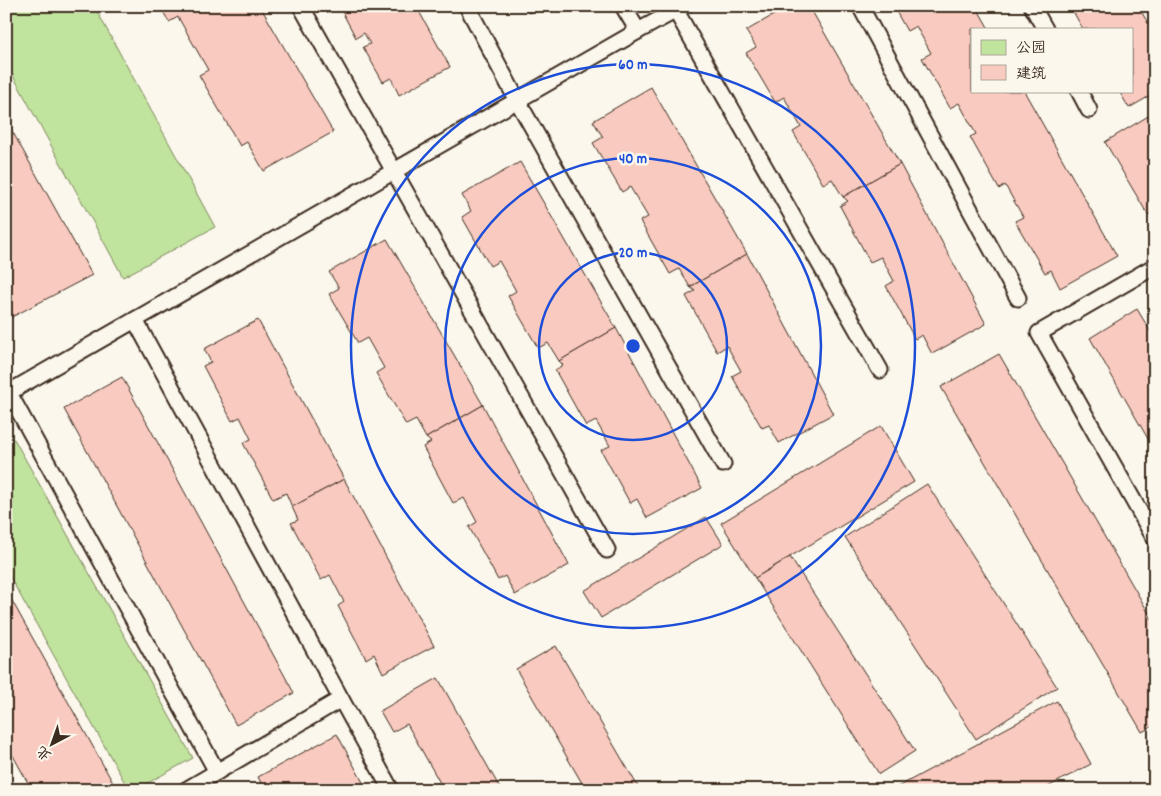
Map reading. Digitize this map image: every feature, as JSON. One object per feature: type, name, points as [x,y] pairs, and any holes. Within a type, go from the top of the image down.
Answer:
[{"type":"lane","points":[[301,6],[607,550]]},
{"type":"lane","points":[[467,6],[517,100],[723,464]]},
{"type":"lane","points":[[623,6],[638,31]]},
{"type":"lane","points":[[860,6],[1018,298]]},
{"type":"lane","points":[[1032,6],[1043,28]]},
{"type":"lane","points":[[217,772],[8,394],[680,8],[880,370]]},
{"type":"lane","points":[[1080,92],[1090,110]]},
{"type":"lane","points":[[1155,266],[1039,333],[1155,539]]},
{"type":"lane","points":[[135,320],[391,790]]},
{"type":"lane","points":[[186,790],[340,699]]},
{"type":"green space","points":[[6,6],[94,6],[215,227],[123,277],[6,63]]},
{"type":"green space","points":[[14,439],[193,758],[135,790],[129,790],[6,570],[6,443]]},
{"type":"building","points":[[160,6],[260,6],[333,132],[264,171],[247,142],[240,146],[199,75],[208,70],[178,17],[169,22]]},
{"type":"building","points":[[339,6],[416,6],[450,67],[399,95],[391,78],[383,82],[363,47],[370,44],[364,33],[356,38]]},
{"type":"building","points":[[525,6],[543,6],[529,13]]},
{"type":"building","points":[[789,6],[809,6],[900,164],[843,197],[832,179],[823,184],[793,132],[801,127],[784,97],[775,102],[746,53],[756,47],[746,31]]},
{"type":"building","points":[[893,6],[976,6],[988,28],[971,28],[971,92],[1025,92],[1117,256],[1060,288],[1051,270],[1045,273],[1015,221],[1023,217],[1005,185],[999,189],[970,137],[976,134],[959,103],[950,108],[922,58],[931,53],[916,26],[907,31]]},
{"type":"building","points":[[1070,6],[1138,6],[1155,35],[1155,93],[1129,108],[1120,92],[1134,92],[1134,28],[1082,28]]},
{"type":"building","points":[[651,87],[747,254],[690,287],[679,269],[670,274],[640,221],[648,217],[630,187],[622,192],[593,143],[603,137],[593,121]]},
{"type":"building","points":[[1155,112],[1155,211],[1148,215],[1105,142]]},
{"type":"building","points":[[6,120],[92,275],[6,320]]},
{"type":"building","points":[[520,162],[616,328],[559,361],[548,343],[538,348],[508,296],[516,291],[499,261],[490,266],[462,217],[471,211],[462,195]]},
{"type":"building","points":[[900,164],[986,324],[932,354],[922,335],[915,339],[886,286],[894,281],[881,257],[870,262],[840,206],[848,201],[843,197]]},
{"type":"building","points":[[387,239],[483,405],[426,438],[416,420],[406,425],[376,373],[384,368],[367,338],[358,343],[329,294],[339,288],[329,272]]},
{"type":"building","points":[[747,254],[833,414],[779,443],[769,425],[762,428],[732,376],[741,371],[727,346],[717,352],[686,296],[695,291],[690,287]]},
{"type":"building","points":[[1137,309],[1155,339],[1155,451],[1090,338]]},
{"type":"building","points":[[258,320],[344,479],[292,507],[286,493],[273,499],[243,443],[251,439],[240,417],[232,421],[203,366],[211,362],[204,349]]},
{"type":"building","points":[[616,328],[702,488],[647,518],[637,499],[630,503],[601,450],[610,446],[596,421],[586,426],[555,370],[563,365],[559,361]]},
{"type":"building","points":[[999,354],[1155,624],[1155,725],[1142,732],[941,387]]},
{"type":"building","points":[[122,377],[294,693],[236,725],[64,409]]},
{"type":"building","points":[[483,405],[569,565],[515,595],[505,576],[498,580],[469,527],[477,522],[464,498],[453,503],[423,447],[431,442],[426,438]]},
{"type":"building","points":[[881,426],[914,482],[755,578],[721,523]]},
{"type":"building","points":[[344,479],[434,646],[383,673],[374,654],[366,659],[338,606],[344,602],[330,575],[321,580],[291,523],[298,520],[292,507]]},
{"type":"building","points":[[927,484],[1057,687],[976,739],[845,537]]},
{"type":"building","points":[[706,517],[723,544],[601,618],[584,591]]},
{"type":"building","points":[[790,557],[915,751],[879,774],[755,578]]},
{"type":"building","points":[[6,590],[117,790],[32,790],[6,743]]},
{"type":"building","points":[[556,646],[640,790],[586,790],[516,669]]},
{"type":"building","points":[[438,678],[501,790],[444,790],[407,724],[392,732],[380,711]]},
{"type":"building","points":[[1057,701],[1091,764],[1042,790],[892,790]]},
{"type":"building","points":[[337,734],[367,790],[265,790],[258,777]]}]
